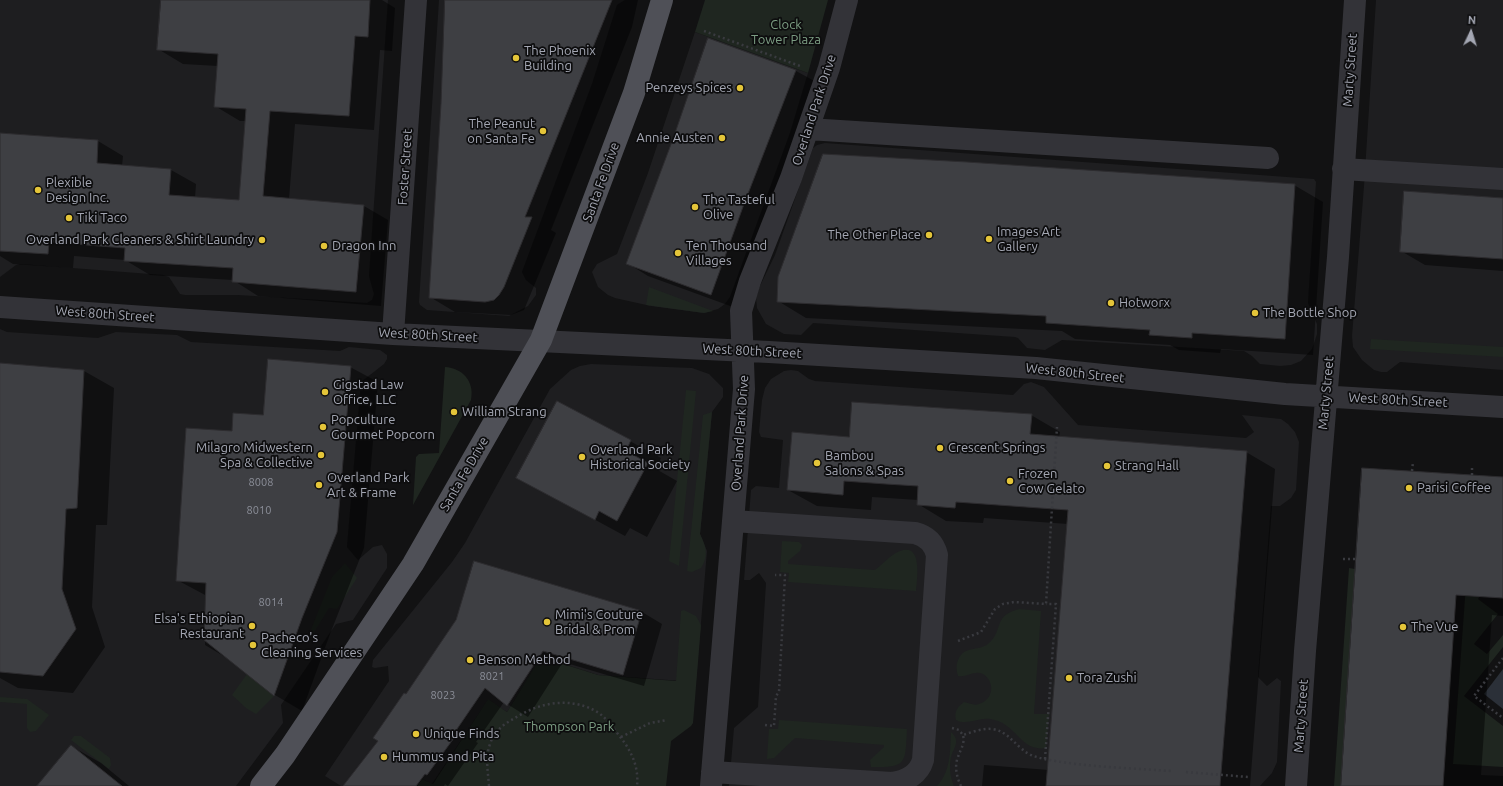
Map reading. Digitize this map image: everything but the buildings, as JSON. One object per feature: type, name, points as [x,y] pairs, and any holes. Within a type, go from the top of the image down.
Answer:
[{"type":"main road","name":"Santa Fe Drive","points":[[261,786],[285,755],[413,564],[541,340],[634,93],[662,0]]},
{"type":"street","name":"Foster Street","points":[[393,334],[416,0]]},
{"type":"street","name":"Overland Park Drive","points":[[711,779],[744,389],[741,316],[743,300],[791,178],[808,129],[828,68],[847,0]]},
{"type":"street","name":"Marty Street","points":[[1296,786],[1305,651],[1338,257],[1354,0]]},
{"type":"street","points":[[808,129],[1268,158]]},
{"type":"street","points":[[1344,169],[1503,179]]},
{"type":"street","name":"West 80th Street","points":[[0,307],[393,334],[743,350],[1036,368],[1285,394],[1503,407]]},
{"type":"street","points":[[711,779],[892,783],[900,782],[916,773],[922,766],[923,760],[937,555],[932,543],[922,534],[915,533],[734,521]]},
{"type":"path","points":[[704,31],[800,66]]},
{"type":"path","points":[[1046,604],[1057,427]]},
{"type":"path","points":[[1412,471],[1413,462]]},
{"type":"path","points":[[1472,467],[1472,475]]},
{"type":"path","points":[[1343,559],[1356,559]]},
{"type":"path","points":[[764,725],[774,726],[776,696],[779,692],[785,575],[775,574]]},
{"type":"path","points":[[954,642],[972,637],[981,632],[995,609],[1003,604],[1014,602],[1056,604],[1045,759]]},
{"type":"path","points":[[1503,658],[1474,696],[1503,718]]},
{"type":"path","points":[[488,786],[488,753],[495,734],[503,725],[537,705],[566,703],[592,710],[599,714],[612,726],[621,737],[635,762],[637,771],[637,786]]},
{"type":"path","points":[[621,737],[650,724],[667,720]]},
{"type":"path","points":[[948,727],[959,730],[963,735],[964,744],[956,762],[957,775],[961,786]]},
{"type":"path","points":[[963,735],[986,729],[1000,731],[1032,756],[1068,763],[1171,771]]},
{"type":"path","points":[[1186,772],[1248,777]]},
{"type":"shaded area","points":[[0,0],[388,0],[369,276],[374,294],[372,300],[367,303],[238,295],[185,295],[180,294],[169,277],[163,275],[20,264],[16,265],[0,277]]},
{"type":"shaded area","points":[[439,0],[625,0],[617,5],[592,84],[522,272],[526,280],[536,288],[536,295],[528,306],[509,316],[427,310],[420,305],[419,302]]},
{"type":"shaded area","points":[[1376,0],[1503,0],[1503,370],[1400,362],[1387,372],[1381,372],[1374,370],[1362,360],[1353,347],[1352,336],[1364,186]]},
{"type":"shaded area","points":[[695,32],[808,73],[790,133],[730,297],[725,304],[718,309],[704,313],[651,306],[615,298],[608,295],[598,287],[592,272],[597,264],[617,254],[648,173]]},
{"type":"shaded area","points":[[825,143],[1314,179],[1316,182],[1308,303],[1317,324],[1317,334],[1312,349],[1301,361],[1291,365],[1280,366],[1260,364],[1244,351],[1062,340],[1045,350],[1027,348],[1018,338],[1015,337],[813,323],[801,335],[784,334],[766,324],[757,308],[756,298],[759,288],[775,255],[813,148],[817,145]]},
{"type":"shaded area","points":[[0,329],[7,332],[98,338],[116,332],[177,335],[191,342],[340,351],[349,347],[380,350],[387,355],[387,359],[384,364],[361,382],[347,547],[358,560],[373,547],[382,545],[387,554],[387,568],[353,620],[336,624],[281,705],[283,723],[236,786],[0,786]]},
{"type":"shaded area","points":[[591,364],[692,368],[709,374],[723,388],[723,397],[712,412],[700,534],[707,551],[696,682],[598,675],[542,657],[507,712],[488,700],[432,784],[422,779],[417,786],[341,786],[325,776],[389,681],[388,666],[372,667],[373,660],[452,562],[465,543],[550,389],[571,370],[580,366]]},
{"type":"shaded area","points":[[784,371],[798,371],[809,379],[815,381],[1013,395],[1024,384],[1031,382],[1044,387],[1078,425],[1246,438],[1254,432],[1242,415],[1281,419],[1288,424],[1295,432],[1299,442],[1296,490],[1291,498],[1280,506],[1271,506],[1258,677],[1267,686],[1277,678],[1281,681],[1277,762],[1272,773],[1260,786],[729,786],[734,728],[758,707],[766,583],[759,573],[750,580],[744,580],[751,490],[756,486],[779,488],[783,440],[761,437],[759,432],[762,400],[765,388],[771,379]]},
{"type":"shaded area","points":[[1503,669],[1503,709],[1484,694]]},
{"type":"green space","name":"Clock Tower Plaza","points":[[705,0],[828,0],[808,73],[695,32]]},
{"type":"green space","points":[[649,287],[713,311],[704,313],[646,305]]},
{"type":"green space","points":[[1371,339],[1503,347],[1503,357],[1370,349]]},
{"type":"green space","points":[[445,367],[457,370],[466,377],[471,387],[471,400],[413,505],[416,457],[419,454],[439,453]]},
{"type":"green space","points":[[686,390],[696,391],[679,566],[669,561]]},
{"type":"green space","points":[[712,412],[700,534],[704,543],[706,555],[704,564],[701,568],[692,572],[687,571],[703,415]]},
{"type":"green space","points":[[782,541],[799,542],[802,545],[800,551],[788,561],[788,564],[875,570],[893,554],[907,550],[912,552],[917,564],[916,591],[788,582],[789,573],[780,572]]},
{"type":"green space","points":[[345,563],[357,578],[337,609],[329,608],[310,639],[308,637],[332,577]]},
{"type":"green space","points":[[1349,568],[1355,569],[1341,786],[1334,786]]},
{"type":"green space","points":[[1466,584],[1483,592],[1478,599],[1498,614],[1474,644],[1487,654],[1503,635],[1503,647],[1464,696],[1503,726],[1503,767],[1453,764]]},
{"type":"green space","points":[[1019,609],[1041,611],[1034,714],[1049,714],[1046,748],[1030,746],[1007,726],[999,722],[990,719],[982,719],[969,722],[960,722],[956,720],[955,717],[958,708],[964,702],[977,705],[984,702],[988,699],[991,690],[990,681],[983,674],[977,673],[958,676],[957,662],[959,658],[968,650],[988,644],[993,639],[999,624],[1005,616]]},
{"type":"green space","name":"Thompson Park","points":[[684,610],[696,616],[701,625],[693,723],[671,741],[666,786],[417,786],[422,779],[433,784],[488,699],[507,712],[541,657],[598,675],[676,681],[681,611]]},
{"type":"green space","points":[[247,674],[274,696],[256,714],[246,708],[232,695]]},
{"type":"green space","points":[[0,697],[27,699],[49,715],[36,731],[30,732],[27,728],[27,704],[0,702]]},
{"type":"green space","points":[[779,720],[907,729],[906,749],[902,761],[898,764],[883,767],[871,767],[870,760],[884,747],[884,745],[795,738],[774,758],[767,759],[769,729],[778,729]]},
{"type":"green space","points":[[951,732],[956,738],[950,764],[954,786],[937,786],[945,774],[949,760]]},
{"type":"green space","points":[[74,736],[81,736],[110,758],[111,765],[109,769],[71,740]]},
{"type":"place","name":"The Phoenix Building","points":[[516,58]]},
{"type":"place","name":"Penzeys Spices","points":[[740,88]]},
{"type":"place","name":"The Peanut on Santa Fe","points":[[543,131]]},
{"type":"place","name":"Annie Austen","points":[[722,138]]},
{"type":"place","name":"Plexible Design Inc.","points":[[38,190]]},
{"type":"place","name":"The Tasteful Olive","points":[[695,207]]},
{"type":"place","name":"Tiki Taco","points":[[69,218]]},
{"type":"place","name":"The Other Place","points":[[929,235]]},
{"type":"place","name":"Images Art Gallery","points":[[989,239]]},
{"type":"place","name":"Overland Park Cleaners & Shirt Laundry","points":[[262,240]]},
{"type":"place","name":"Dragon Inn","points":[[324,246]]},
{"type":"place","name":"Ten Thousand Villages","points":[[678,253]]},
{"type":"place","name":"Hotworx","points":[[1111,303]]},
{"type":"place","name":"The Bottle Shop","points":[[1255,313]]},
{"type":"place","name":"Gigstad Law Office, LLC","points":[[325,392]]},
{"type":"place","name":"William Strang","points":[[454,412]]},
{"type":"place","name":"Popculture Gourmet Popcorn","points":[[323,427]]},
{"type":"place","name":"Crescent Springs","points":[[940,448]]},
{"type":"place","name":"Milagro Midwestern Spa & Collective","points":[[321,455]]},
{"type":"place","name":"Overland Park Historical Society","points":[[582,457]]},
{"type":"place","name":"Bambou Salons & Spas","points":[[817,463]]},
{"type":"place","name":"Strang Hall","points":[[1107,466]]},
{"type":"place","name":"Frozen Cow Gelato","points":[[1010,481]]},
{"type":"place","name":"Overland Park Art & Frame","points":[[319,485]]},
{"type":"place","name":"Parisi Coffee","points":[[1409,488]]},
{"type":"place","name":"Mimi's Couture Bridal & Prom","points":[[547,622]]},
{"type":"place","name":"Elsa's Ethiopian Restaurant","points":[[252,626]]},
{"type":"place","name":"The Vue","points":[[1403,627]]},
{"type":"place","name":"Pacheco's Cleaning Services","points":[[253,645]]},
{"type":"place","name":"Benson Method","points":[[470,660]]},
{"type":"place","name":"Tora Zushi","points":[[1069,678]]},
{"type":"place","name":"Unique Finds","points":[[416,734]]},
{"type":"place","name":"Hummus and Pita","points":[[384,757]]}]
